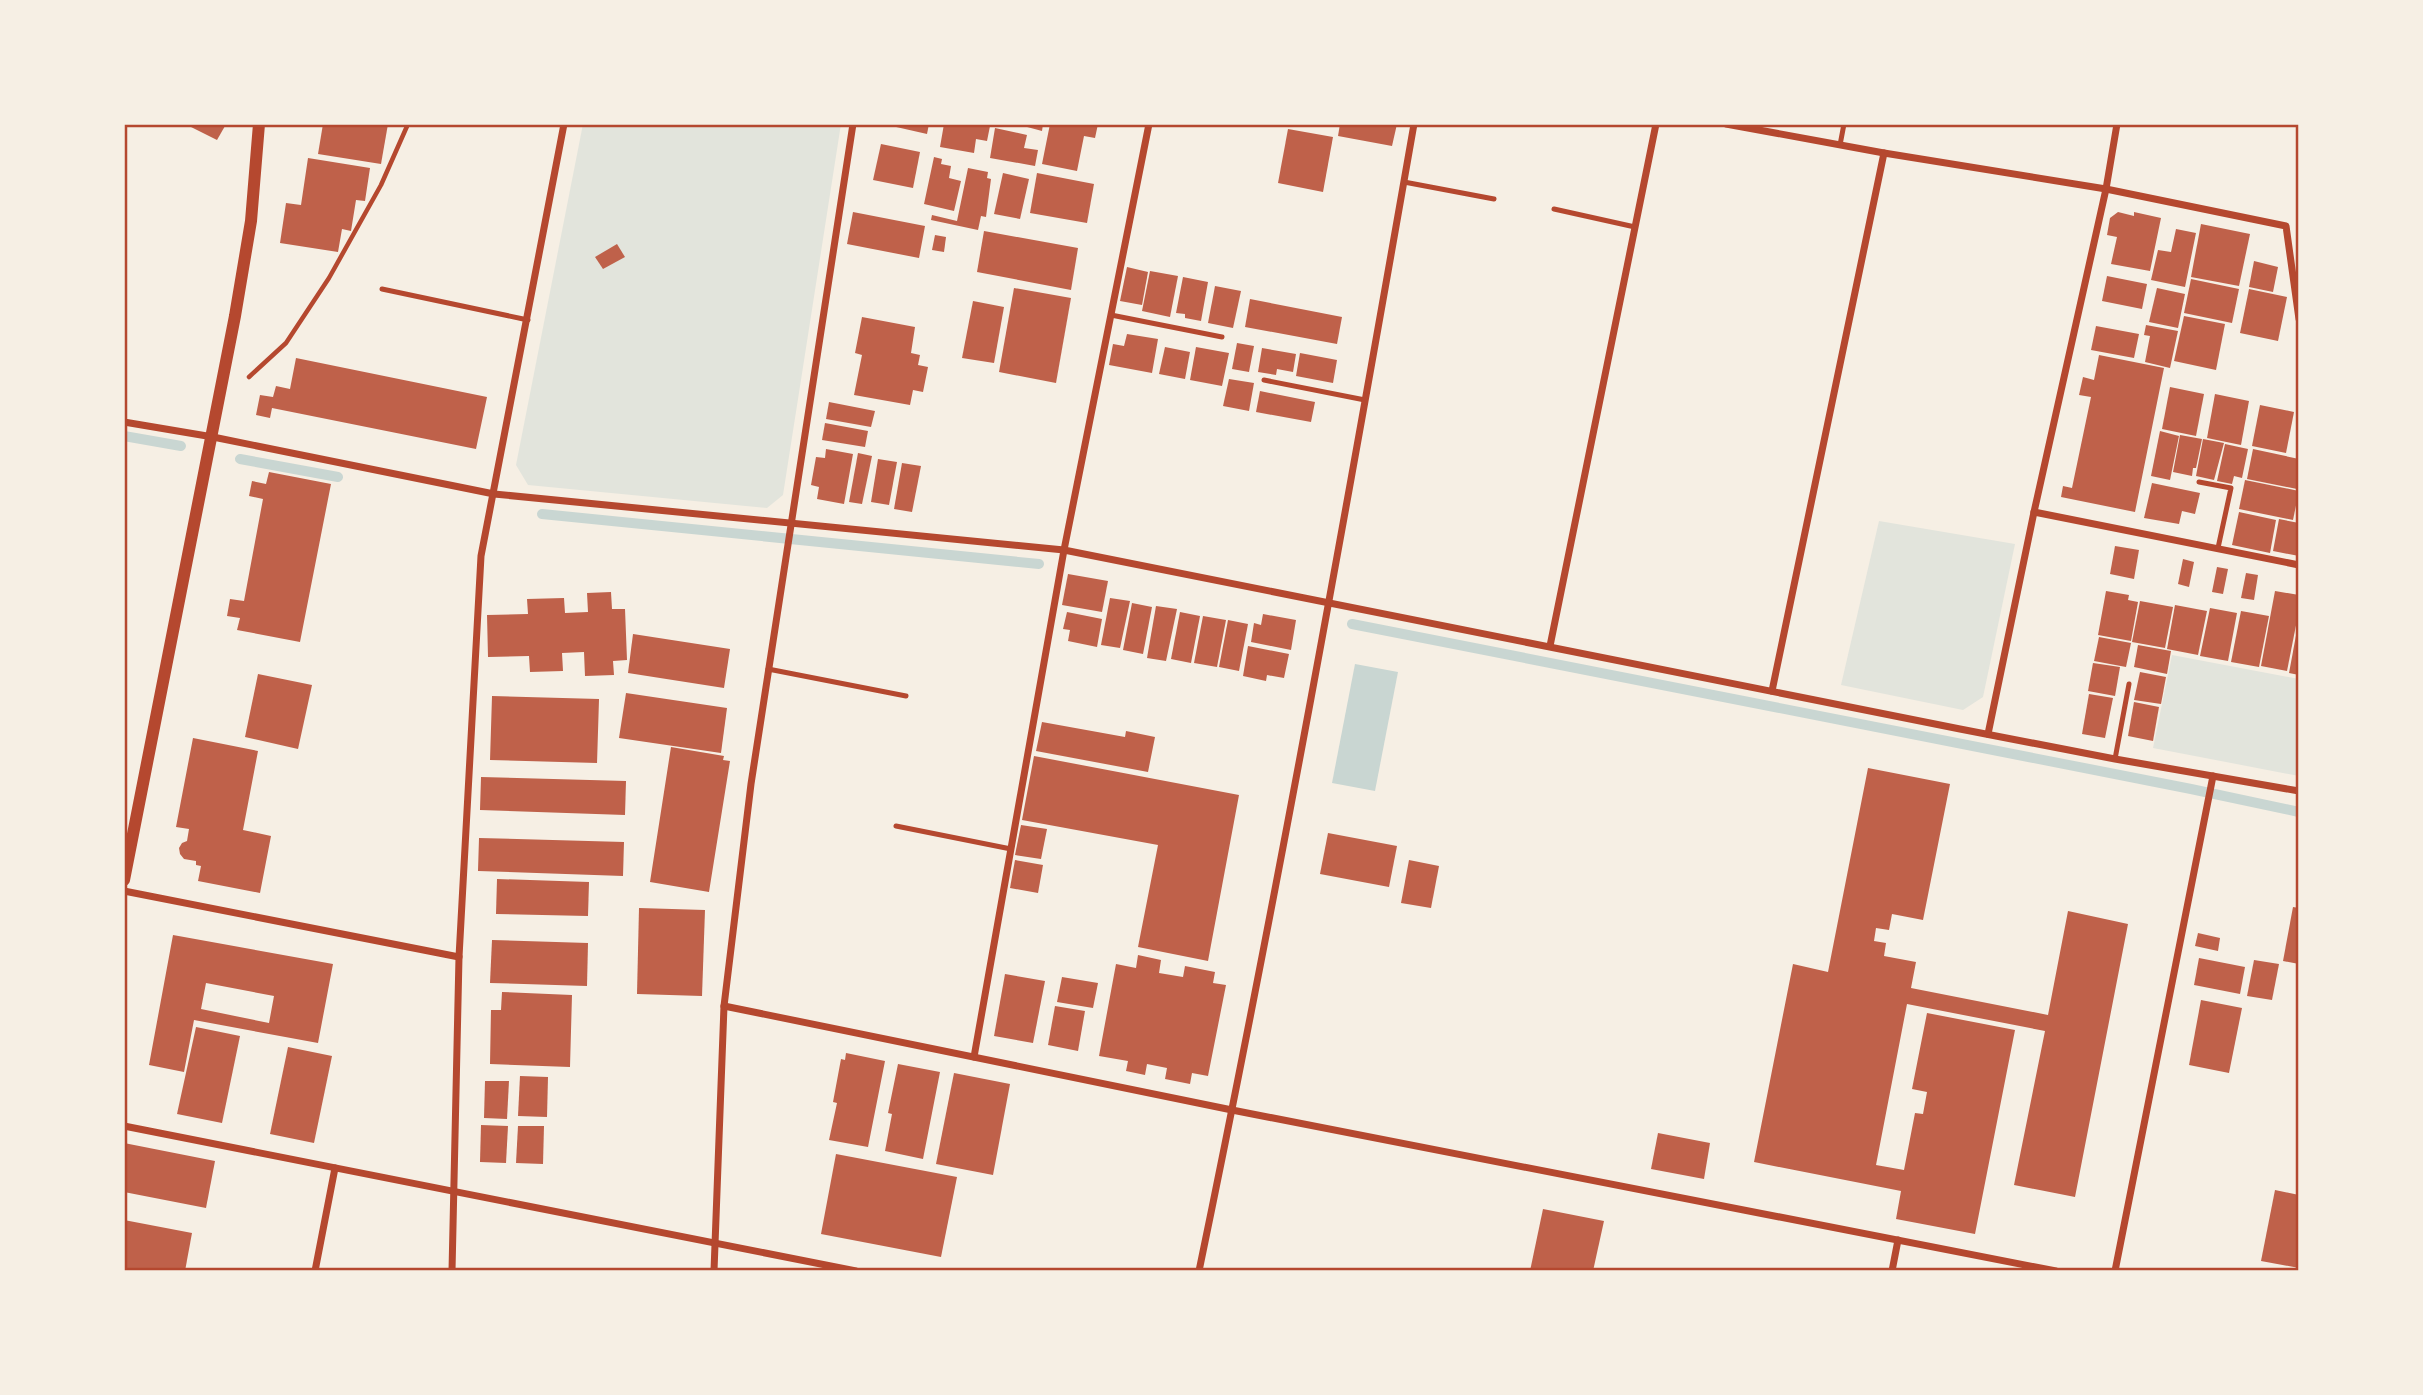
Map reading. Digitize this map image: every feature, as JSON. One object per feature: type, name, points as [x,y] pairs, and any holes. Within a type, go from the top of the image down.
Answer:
[{"type":"street","points":[[124,880],[213,437],[251,221],[259,124]]},
{"type":"street","points":[[452,1271],[459,957],[481,556],[564,124]]},
{"type":"street","points":[[714,1271],[724,1006],[751,784],[853,124]]},
{"type":"street","points":[[974,1057],[1064,550],[1149,124]]},
{"type":"street","points":[[1199,1271],[1330,602],[1414,124]]},
{"type":"street","points":[[1550,646],[1656,124]]},
{"type":"street","points":[[1726,124],[2106,189],[2286,226],[2299,319]]},
{"type":"street","points":[[1988,734],[2106,189],[2117,124]]},
{"type":"street","points":[[1772,691],[1884,153]]},
{"type":"street","points":[[124,422],[213,437],[494,494],[789,529],[1064,550],[2115,759],[2299,791]]},
{"type":"street","points":[[2034,512],[2299,565]]},
{"type":"street","points":[[2115,1271],[2213,776]]},
{"type":"street","points":[[124,891],[459,957]]},
{"type":"street","points":[[724,1006],[1232,1110],[2056,1271]]},
{"type":"street","points":[[124,1126],[856,1271]]},
{"type":"street","points":[[315,1271],[335,1168]]},
{"type":"street","points":[[1892,1271],[1899,1240]]},
{"type":"lane","points":[[1840,145],[1844,124]]},
{"type":"lane","points":[[1404,182],[1494,199]]},
{"type":"lane","points":[[1554,209],[1635,227]]},
{"type":"lane","points":[[382,289],[528,320]]},
{"type":"lane","points":[[1111,315],[1222,337]]},
{"type":"lane","points":[[1264,380],[1365,400]]},
{"type":"lane","points":[[2199,482],[2231,488],[2218,548]]},
{"type":"lane","points":[[768,669],[906,696]]},
{"type":"lane","points":[[2115,759],[2129,684]]},
{"type":"lane","points":[[897,826],[1011,849]]},
{"type":"path","points":[[249,377],[286,343],[329,278],[382,184],[408,124]]},
{"type":"shaded area","points":[[583,124],[841,124],[783,495],[767,508],[528,485],[516,465]]},
{"type":"shaded area","points":[[1879,521],[2015,544],[1983,697],[1963,710],[1841,685]]},
{"type":"shaded area","points":[[2172,655],[2299,679],[2299,776],[2153,748]]},
{"type":"shaded area","points":[[1355,664],[1398,672],[1375,791],[1332,783]]},
{"type":"building","points":[[185,124],[221,124],[225,126],[217,140]]},
{"type":"building","points":[[323,124],[388,124],[381,164],[318,154]]},
{"type":"building","points":[[883,124],[929,124],[927,134]]},
{"type":"building","points":[[944,124],[990,126],[987,141],[976,139],[974,153],[940,147]]},
{"type":"building","points":[[1016,124],[1043,124],[1042,131]]},
{"type":"building","points":[[1050,124],[1098,124],[1095,138],[1084,136],[1077,171],[1042,164]]},
{"type":"building","points":[[1340,124],[1397,124],[1392,146],[1338,136]]},
{"type":"building","points":[[995,128],[1027,135],[1024,148],[1038,150],[1035,166],[990,158]]},
{"type":"building","points":[[1288,129],[1333,137],[1323,192],[1278,183]]},
{"type":"building","points":[[881,144],[920,152],[913,188],[873,180]]},
{"type":"building","points":[[934,157],[942,159],[941,164],[951,166],[949,178],[961,181],[954,211],[924,204]]},
{"type":"building","points":[[308,158],[370,168],[365,201],[356,200],[351,231],[342,229],[338,252],[280,243],[286,203],[301,205]]},
{"type":"building","points":[[968,168],[988,172],[987,178],[991,179],[986,217],[981,216],[978,230],[931,220],[932,215],[957,221]]},
{"type":"building","points":[[1003,173],[1029,179],[1020,219],[994,214]]},
{"type":"building","points":[[1037,173],[1094,184],[1087,223],[1030,213]]},
{"type":"building","points":[[853,212],[925,226],[919,258],[847,244]]},
{"type":"building","points":[[2118,212],[2134,216],[2134,212],[2161,218],[2150,271],[2111,264],[2117,237],[2107,235],[2110,218]]},
{"type":"building","points":[[2201,224],[2250,234],[2239,286],[2191,277]]},
{"type":"building","points":[[2176,229],[2196,233],[2185,287],[2151,280],[2158,250],[2171,252]]},
{"type":"building","points":[[984,231],[1078,248],[1071,290],[977,272]]},
{"type":"building","points":[[935,235],[946,237],[944,252],[932,250]]},
{"type":"building","points":[[617,244],[625,257],[603,269],[595,257]]},
{"type":"building","points":[[2254,261],[2278,267],[2273,292],[2249,287]]},
{"type":"building","points":[[1127,267],[1148,272],[1142,305],[1120,301]]},
{"type":"building","points":[[1150,271],[1178,276],[1170,317],[1142,311]]},
{"type":"building","points":[[2107,276],[2147,284],[2142,309],[2102,301]]},
{"type":"building","points":[[1183,277],[1208,282],[1201,321],[1176,313]]},
{"type":"building","points":[[2191,279],[2239,289],[2232,323],[2184,313]]},
{"type":"building","points":[[1215,286],[1241,291],[1233,328],[1208,323]]},
{"type":"building","points":[[1014,288],[1071,298],[1056,383],[999,372]]},
{"type":"building","points":[[2157,288],[2185,294],[2178,328],[2149,322]]},
{"type":"building","points":[[2249,289],[2287,297],[2278,341],[2240,333]]},
{"type":"building","points":[[1250,299],[1342,317],[1337,344],[1245,327]]},
{"type":"building","points":[[973,301],[1004,307],[994,363],[962,358]]},
{"type":"building","points":[[2184,316],[2225,324],[2216,370],[2174,361]]},
{"type":"building","points":[[862,317],[915,327],[911,353],[920,355],[918,365],[928,367],[923,392],[913,390],[910,405],[854,395],[862,355],[855,353]]},
{"type":"building","points":[[2146,325],[2178,331],[2170,368],[2145,362],[2150,336],[2144,335]]},
{"type":"building","points":[[2096,326],[2139,334],[2134,358],[2091,350]]},
{"type":"building","points":[[1127,334],[1158,339],[1152,373],[1109,365],[1113,344],[1124,346]]},
{"type":"building","points":[[1237,343],[1254,346],[1249,372],[1232,369]]},
{"type":"building","points":[[1165,347],[1190,352],[1185,379],[1159,374]]},
{"type":"building","points":[[1196,347],[1229,353],[1222,386],[1190,380]]},
{"type":"building","points":[[1262,348],[1296,354],[1293,372],[1277,369],[1276,375],[1258,372]]},
{"type":"building","points":[[1300,353],[1337,360],[1333,383],[1296,376]]},
{"type":"building","points":[[2099,355],[2164,368],[2135,512],[2061,497],[2063,486],[2072,488],[2091,397],[2079,395],[2083,377],[2094,380]]},
{"type":"building","points":[[296,358],[487,397],[476,449],[272,408],[270,418],[256,415],[260,395],[273,397],[276,386],[290,389]]},
{"type":"building","points":[[1229,379],[1254,383],[1249,411],[1223,406]]},
{"type":"building","points":[[2170,387],[2204,394],[2196,436],[2162,429]]},
{"type":"building","points":[[1260,391],[1315,402],[1311,422],[1256,412]]},
{"type":"building","points":[[2215,394],[2249,401],[2241,445],[2207,438]]},
{"type":"building","points":[[829,402],[875,411],[871,427],[826,419]]},
{"type":"building","points":[[2260,405],[2294,412],[2286,453],[2252,446]]},
{"type":"building","points":[[825,423],[868,431],[865,447],[822,440]]},
{"type":"building","points":[[2160,431],[2179,436],[2170,480],[2151,476]]},
{"type":"building","points":[[2180,435],[2202,439],[2192,476],[2173,472]]},
{"type":"building","points":[[2203,439],[2224,443],[2214,480],[2196,476]]},
{"type":"building","points":[[2225,444],[2248,449],[2242,478],[2234,476],[2232,484],[2217,481]]},
{"type":"building","points":[[826,449],[853,454],[844,504],[817,499],[819,487],[811,485],[816,457],[825,458]]},
{"type":"building","points":[[2253,449],[2299,459],[2297,489],[2247,479]]},
{"type":"building","points":[[858,453],[872,456],[862,504],[849,502]]},
{"type":"building","points":[[878,459],[897,462],[889,505],[871,502]]},
{"type":"building","points":[[902,463],[921,466],[912,512],[894,509]]},
{"type":"building","points":[[269,472],[331,484],[300,642],[237,630],[240,618],[227,616],[230,599],[244,601],[263,499],[249,496],[252,481],[266,484]]},
{"type":"building","points":[[2245,480],[2299,491],[2293,520],[2239,509]]},
{"type":"building","points":[[2152,483],[2200,493],[2195,514],[2182,511],[2179,524],[2144,518]]},
{"type":"building","points":[[2239,512],[2276,520],[2270,553],[2232,545]]},
{"type":"building","points":[[2279,519],[2299,523],[2299,556],[2273,551]]},
{"type":"building","points":[[2115,546],[2139,550],[2134,579],[2110,574]]},
{"type":"building","points":[[2183,559],[2194,562],[2189,587],[2178,584]]},
{"type":"building","points":[[2217,567],[2228,569],[2223,594],[2212,592]]},
{"type":"building","points":[[2246,573],[2258,575],[2254,600],[2241,598]]},
{"type":"building","points":[[1068,574],[1108,581],[1102,612],[1062,605]]},
{"type":"building","points":[[2106,591],[2129,595],[2128,600],[2138,602],[2131,641],[2098,635]]},
{"type":"building","points":[[2275,591],[2299,595],[2299,610],[2287,671],[2261,666]]},
{"type":"building","points":[[611,592],[612,609],[625,609],[627,660],[613,661],[614,675],[585,676],[584,652],[562,653],[563,671],[530,672],[529,656],[488,657],[487,615],[528,614],[527,599],[564,598],[565,613],[588,612],[587,593]]},
{"type":"building","points":[[1110,598],[1130,601],[1120,648],[1101,645]]},
{"type":"building","points":[[2140,601],[2173,607],[2165,648],[2132,642]]},
{"type":"building","points":[[1132,603],[1152,607],[1143,654],[1123,650]]},
{"type":"building","points":[[2175,605],[2207,611],[2198,655],[2167,649]]},
{"type":"building","points":[[1156,606],[1177,609],[1166,661],[1147,658]]},
{"type":"building","points":[[2210,608],[2237,613],[2228,661],[2200,656]]},
{"type":"building","points":[[2241,611],[2269,616],[2259,667],[2231,662]]},
{"type":"building","points":[[1067,612],[1102,619],[1097,647],[1068,641],[1070,630],[1063,629]]},
{"type":"building","points":[[1180,612],[1200,616],[1191,663],[1171,659]]},
{"type":"building","points":[[1263,614],[1296,620],[1291,650],[1251,642],[1254,623],[1261,625]]},
{"type":"building","points":[[1203,616],[1226,620],[1217,667],[1194,663]]},
{"type":"building","points":[[1228,620],[1248,624],[1239,671],[1219,667]]},
{"type":"building","points":[[2299,630],[2299,675],[2289,673]]},
{"type":"building","points":[[633,634],[730,649],[724,688],[628,673]]},
{"type":"building","points":[[2099,637],[2131,643],[2126,667],[2094,661]]},
{"type":"building","points":[[2138,645],[2171,651],[2167,674],[2134,667]]},
{"type":"building","points":[[1248,646],[1289,654],[1284,678],[1267,675],[1266,681],[1243,676]]},
{"type":"building","points":[[2093,663],[2120,667],[2115,696],[2088,691]]},
{"type":"building","points":[[2140,672],[2166,677],[2161,704],[2134,700]]},
{"type":"building","points":[[258,674],[312,685],[298,749],[245,737]]},
{"type":"building","points":[[626,693],[727,708],[721,753],[619,738]]},
{"type":"building","points":[[2089,694],[2113,698],[2105,738],[2082,734]]},
{"type":"building","points":[[492,696],[599,699],[597,763],[490,760]]},
{"type":"building","points":[[2134,702],[2159,707],[2153,741],[2128,736]]},
{"type":"building","points":[[1042,722],[1125,737],[1126,731],[1155,737],[1148,772],[1036,751]]},
{"type":"building","points":[[193,738],[258,751],[243,830],[271,836],[260,893],[198,881],[201,866],[196,865],[196,861],[184,859],[180,854],[179,848],[187,841],[189,829],[176,827]]},
{"type":"building","points":[[671,747],[724,756],[723,760],[730,761],[709,892],[650,882]]},
{"type":"building","points":[[1034,756],[1239,795],[1208,961],[1138,947],[1158,845],[1022,820]]},
{"type":"building","points":[[1868,768],[1950,784],[1923,920],[1892,914],[1889,930],[1876,928],[1874,941],[1886,943],[1884,956],[1916,962],[1911,988],[2048,1015],[2068,911],[2128,924],[2075,1197],[2014,1185],[2045,1031],[1907,1004],[1876,1165],[1904,1170],[1915,1113],[1923,1114],[1927,1092],[1912,1089],[1927,1013],[2015,1030],[1975,1234],[1896,1219],[1901,1191],[1754,1162],[1793,964],[1828,972]]},
{"type":"building","points":[[481,777],[626,781],[625,815],[480,810]]},
{"type":"building","points":[[1021,825],[1047,829],[1041,859],[1015,855]]},
{"type":"building","points":[[1328,833],[1397,846],[1389,887],[1320,874]]},
{"type":"building","points":[[479,838],[624,842],[623,876],[478,871]]},
{"type":"building","points":[[1015,860],[1043,865],[1038,893],[1010,888]]},
{"type":"building","points":[[1409,860],[1439,866],[1431,908],[1401,903]]},
{"type":"building","points":[[497,879],[589,882],[588,916],[496,914]]},
{"type":"building","points":[[2293,907],[2299,908],[2299,964],[2283,961]]},
{"type":"building","points":[[639,908],[705,910],[702,996],[637,994]]},
{"type":"building","points":[[2198,933],[2220,938],[2218,951],[2195,946]]},
{"type":"building","points":[[173,935],[333,964],[318,1043],[194,1020],[184,1072],[149,1065]],"holes":[[[206,983],[274,996],[269,1023],[201,1009]]]},
{"type":"building","points":[[492,940],[588,943],[587,986],[490,983]]},
{"type":"building","points":[[1138,955],[1161,960],[1159,973],[1183,977],[1185,966],[1215,972],[1213,983],[1226,985],[1208,1076],[1192,1073],[1190,1084],[1165,1079],[1167,1068],[1147,1064],[1145,1075],[1126,1071],[1128,1061],[1099,1056],[1116,964],[1136,968]]},
{"type":"building","points":[[2199,958],[2245,967],[2240,994],[2194,985]]},
{"type":"building","points":[[2254,960],[2279,964],[2272,1000],[2247,996]]},
{"type":"building","points":[[1005,974],[1045,981],[1033,1043],[994,1036]]},
{"type":"building","points":[[1062,977],[1098,983],[1093,1008],[1057,1002]]},
{"type":"building","points":[[502,992],[572,995],[570,1067],[490,1064],[491,1010],[501,1010]]},
{"type":"building","points":[[2201,1000],[2242,1008],[2229,1073],[2189,1065]]},
{"type":"building","points":[[1055,1006],[1085,1011],[1078,1051],[1048,1045]]},
{"type":"building","points":[[196,1027],[240,1036],[222,1123],[177,1114]]},
{"type":"building","points":[[288,1047],[332,1056],[314,1143],[270,1134]]},
{"type":"building","points":[[846,1053],[885,1061],[868,1147],[829,1140],[837,1103],[833,1102],[841,1059],[845,1060]]},
{"type":"building","points":[[898,1064],[940,1072],[923,1159],[885,1151],[892,1114],[888,1113]]},
{"type":"building","points":[[954,1073],[1010,1084],[993,1175],[936,1164]]},
{"type":"building","points":[[520,1076],[548,1077],[547,1117],[518,1116]]},
{"type":"building","points":[[485,1081],[509,1081],[507,1119],[484,1118]]},
{"type":"building","points":[[481,1125],[508,1126],[506,1163],[480,1162]]},
{"type":"building","points":[[518,1126],[544,1126],[543,1164],[516,1163]]},
{"type":"building","points":[[1658,1133],[1710,1143],[1704,1179],[1651,1169]]},
{"type":"building","points":[[124,1143],[215,1161],[206,1208],[124,1192]]},
{"type":"building","points":[[836,1154],[957,1177],[941,1257],[821,1234]]},
{"type":"building","points":[[2275,1190],[2299,1195],[2299,1268],[2261,1261]]},
{"type":"building","points":[[1543,1209],[1604,1221],[1593,1271],[1530,1271]]},
{"type":"building","points":[[124,1220],[192,1233],[185,1271],[124,1271]]},
{"type":"waterway","points":[[124,436],[181,446]]},
{"type":"waterway","points":[[240,459],[338,477]]},
{"type":"waterway","points":[[542,514],[1039,564]]},
{"type":"waterway","points":[[1352,624],[2299,812]]}]
